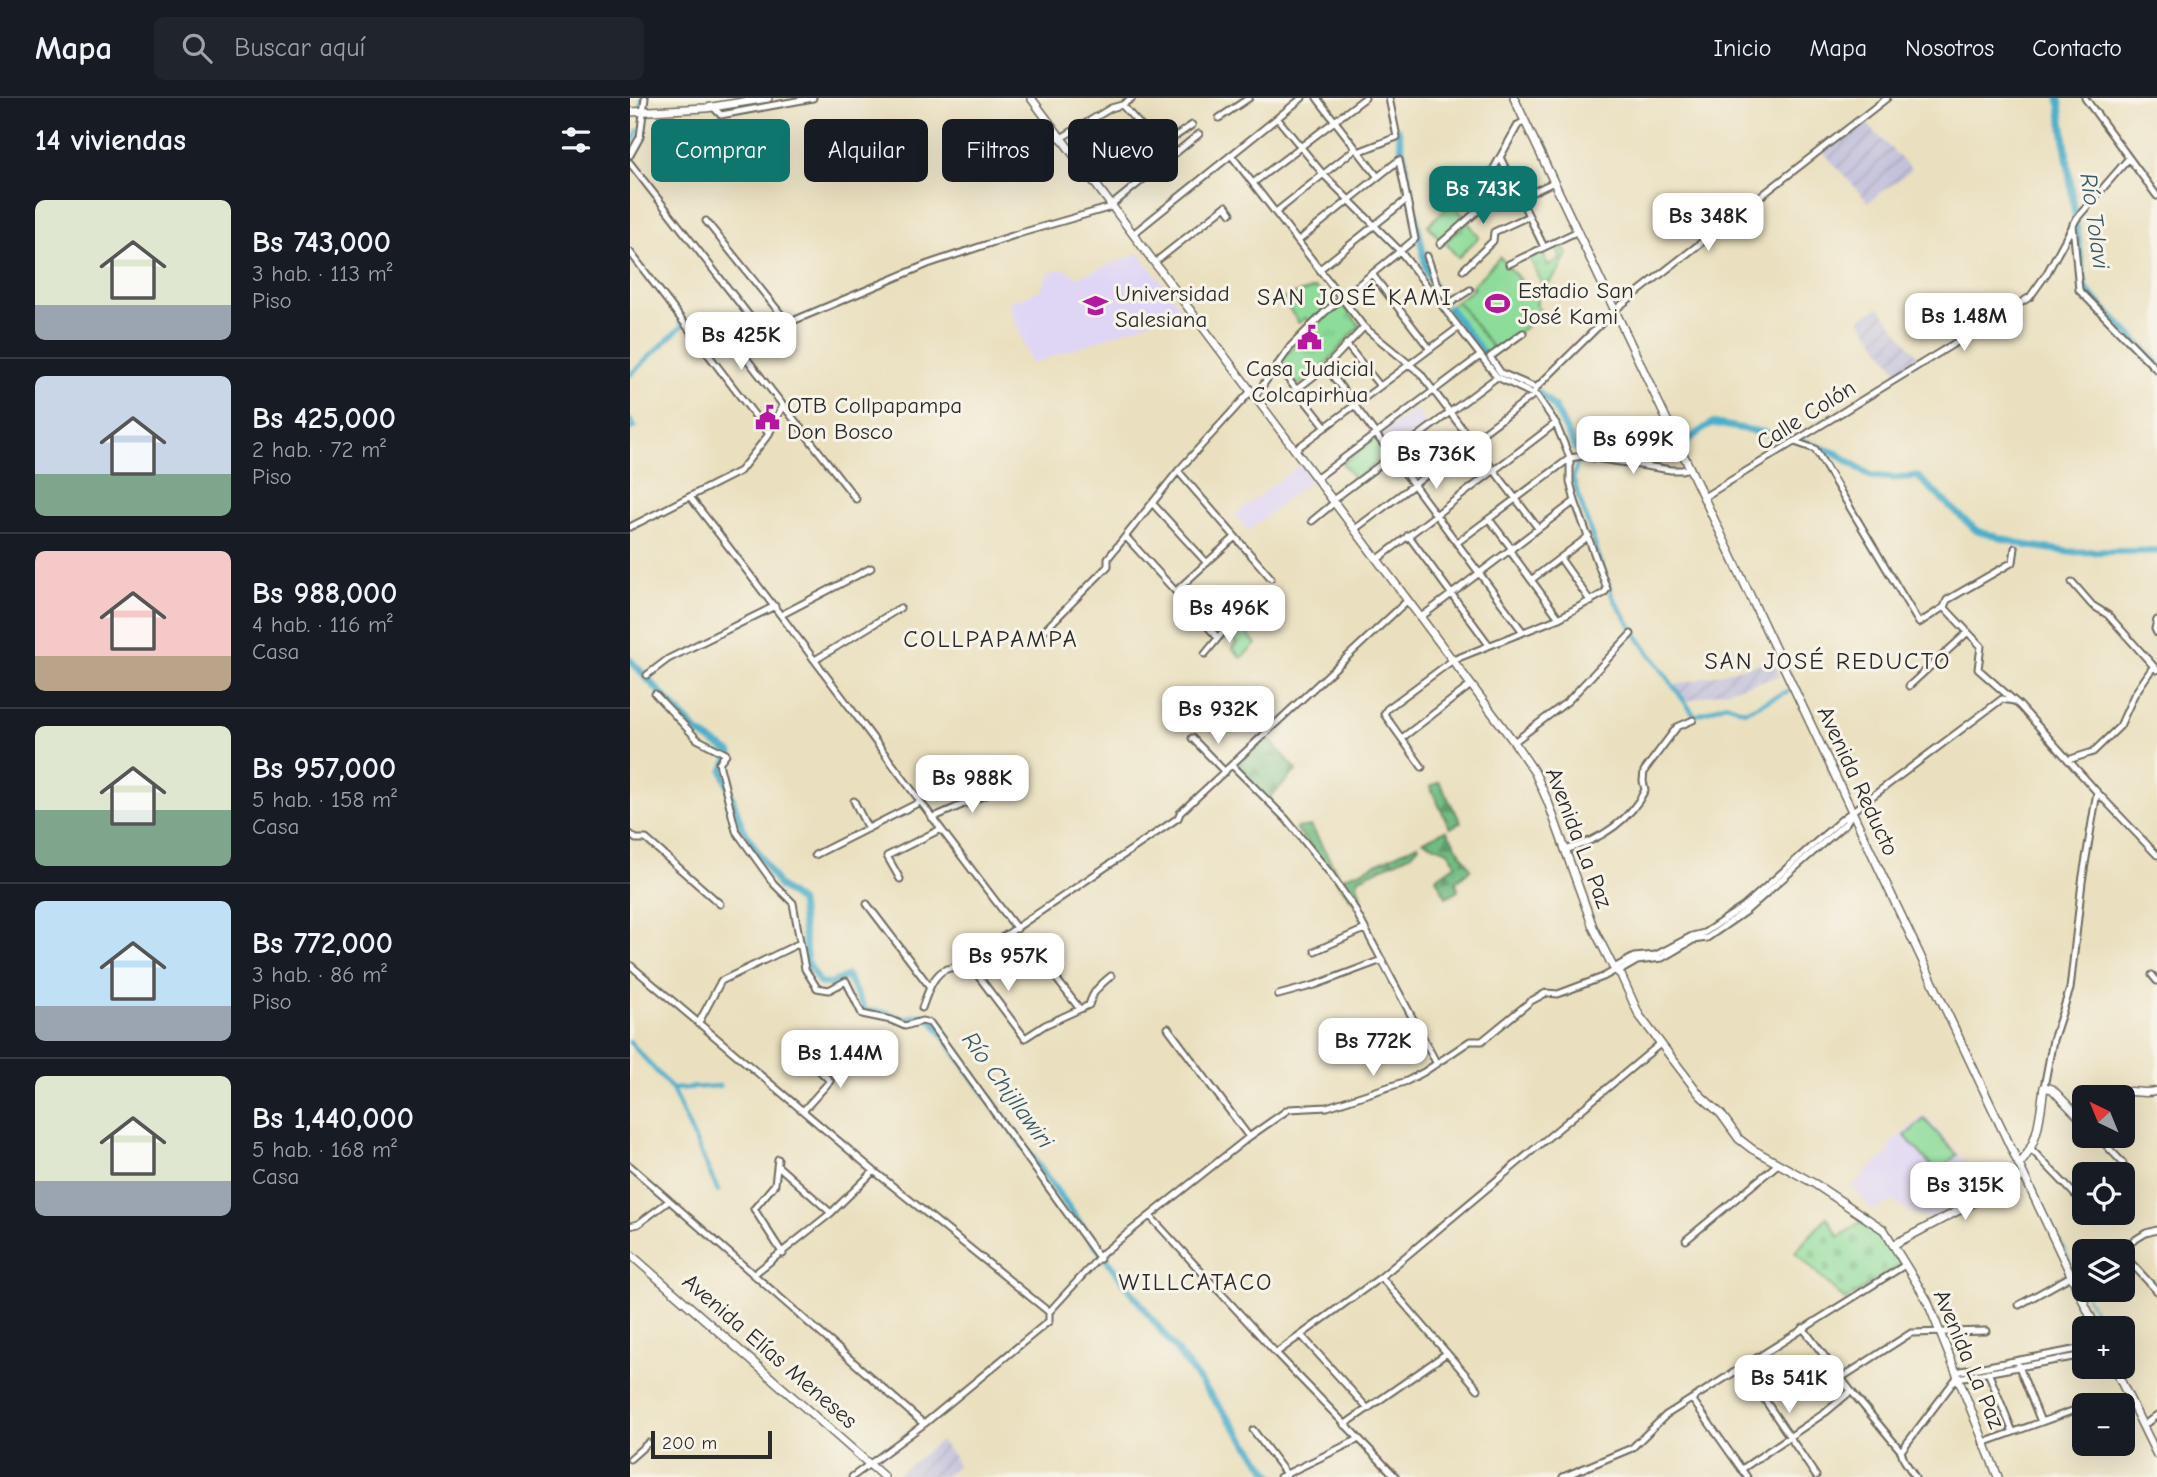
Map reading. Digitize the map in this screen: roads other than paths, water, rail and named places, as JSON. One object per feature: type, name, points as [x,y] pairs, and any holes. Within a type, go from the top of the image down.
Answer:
[{"type":"main road","points":[[638,112],[713,107],[768,98]]},
{"type":"main road","name":"Avenida La Paz","points":[[1031,98],[1355,528],[1535,773],[1593,927],[1639,1015],[1660,1044],[1700,1095],[1721,1114],[1739,1139],[1815,1184],[1884,1230],[1927,1300],[1998,1477]]},
{"type":"main road","name":"Avenida Reducto","points":[[1514,98],[2071,1276]]},
{"type":"main road","points":[[2019,1165],[2031,1149],[2037,1134],[2044,1087],[2052,1089],[2072,1108]]},
{"type":"main road","points":[[2135,1092],[2145,1094],[2157,1091]]},
{"type":"main road","points":[[1893,1245],[2024,1175]]},
{"type":"main road","name":"Avenida Elías Meneses","points":[[630,1254],[884,1477]]},
{"type":"main road","points":[[2120,1379],[2157,1455]]},
{"type":"street","points":[[630,155],[640,137],[638,112],[645,98]]},
{"type":"street","points":[[713,107],[721,115],[813,98]]},
{"type":"street","points":[[1061,138],[1132,98]]},
{"type":"street","points":[[1219,118],[1249,98]]},
{"type":"street","points":[[1133,234],[1302,98]]},
{"type":"street","points":[[1317,98],[1378,177]]},
{"type":"street","points":[[1253,183],[1365,98]]},
{"type":"street","points":[[1276,212],[1356,151],[1397,137],[1389,98]]},
{"type":"street","points":[[1355,528],[1535,391],[1616,309],[1887,98]]},
{"type":"street","points":[[2085,98],[2157,196]]},
{"type":"street","points":[[1122,105],[1160,147],[1192,125]]},
{"type":"street","points":[[1278,118],[1323,174],[1399,251],[1497,377],[1535,391]]},
{"type":"street","points":[[1440,244],[1482,207],[1482,198],[1479,195],[1518,125],[1525,121]]},
{"type":"street","points":[[856,499],[719,323],[729,319],[751,318],[788,323],[928,264],[1108,208],[1199,134]]},
{"type":"street","points":[[1231,155],[1364,327],[1420,373],[1434,390],[1538,528]]},
{"type":"street","points":[[1500,157],[1544,247]]},
{"type":"street","name":"Calle Colón","points":[[1704,497],[2030,297],[2047,273],[2074,222],[2129,158]]},
{"type":"street","points":[[1037,638],[1108,566],[1108,558],[1178,471],[1253,394],[1291,346],[1342,298],[1415,239],[1399,160],[1298,241]]},
{"type":"street","points":[[630,163],[751,318]]},
{"type":"street","points":[[1520,198],[1555,182]]},
{"type":"street","points":[[1482,198],[1513,183]]},
{"type":"street","points":[[1320,269],[1406,200]]},
{"type":"street","points":[[1159,259],[1226,206],[1231,213]]},
{"type":"street","points":[[1463,270],[1493,241],[1494,232],[1529,216]]},
{"type":"street","points":[[706,221],[788,323]]},
{"type":"street","points":[[2074,222],[2079,290],[2157,370]]},
{"type":"street","points":[[1509,264],[1578,231]]},
{"type":"street","points":[[630,252],[769,434]]},
{"type":"street","points":[[1427,256],[1436,282],[1450,303]]},
{"type":"street","points":[[1372,274],[1430,349]]},
{"type":"street","points":[[1443,308],[1470,290]]},
{"type":"street","points":[[1297,389],[1326,367],[1364,327]]},
{"type":"street","points":[[1296,449],[1458,328]]},
{"type":"street","points":[[1422,767],[1384,714],[1387,709],[1453,660],[1559,618],[1607,589],[1575,500],[1570,482],[1570,458],[1556,424],[1535,391],[1501,373],[1490,357],[1522,333]]},
{"type":"street","points":[[1346,344],[1380,386]]},
{"type":"street","points":[[1317,478],[1480,356]]},
{"type":"street","points":[[1277,365],[1326,427]]},
{"type":"street","points":[[1326,367],[1523,632]]},
{"type":"street","points":[[1312,522],[1391,456],[1497,377]]},
{"type":"street","points":[[630,527],[740,471],[769,434],[783,405]]},
{"type":"street","points":[[1378,559],[1556,424]]},
{"type":"street","points":[[1795,442],[1815,449],[1919,623],[1944,607],[1947,600],[2013,562],[2015,548]]},
{"type":"street","points":[[1458,542],[1570,458],[1581,456],[1671,470],[1690,468]]},
{"type":"street","points":[[1178,471],[1271,578]]},
{"type":"street","points":[[690,497],[1017,929]]},
{"type":"street","points":[[1421,617],[1575,500]]},
{"type":"street","points":[[1153,504],[1208,563]]},
{"type":"street","points":[[1489,519],[1559,618]]},
{"type":"street","points":[[1408,536],[1489,645]]},
{"type":"street","points":[[1531,580],[1589,536]]},
{"type":"street","points":[[1126,537],[1217,638]]},
{"type":"street","points":[[1176,591],[1235,537]]},
{"type":"street","points":[[1559,558],[1591,601]]},
{"type":"street","points":[[781,615],[871,568]]},
{"type":"street","points":[[2068,760],[2093,752],[2120,726],[2134,695],[2155,668],[2108,615],[2092,605],[2072,582]]},
{"type":"street","points":[[922,1007],[940,972],[947,968],[970,965],[978,954],[1178,818],[1180,813],[1408,600]]},
{"type":"street","points":[[647,675],[667,659],[775,606]]},
{"type":"street","points":[[1944,607],[1981,646],[1978,669],[2014,701],[2157,855]]},
{"type":"street","points":[[815,660],[900,608]]},
{"type":"street","points":[[2157,620],[2157,633]]},
{"type":"street","points":[[1205,654],[1231,621]]},
{"type":"street","points":[[1909,686],[1968,632]]},
{"type":"street","points":[[1514,742],[1568,701],[1631,634]]},
{"type":"street","points":[[1402,738],[1471,685]]},
{"type":"street","points":[[655,694],[697,739],[726,754],[719,763],[719,773],[736,831],[774,884],[793,903],[805,969],[817,988],[829,990],[846,981],[862,1014],[905,1026],[922,1021],[930,1023],[1102,1256]]},
{"type":"street","points":[[852,1477],[924,1424],[1049,1321],[1049,1312],[1102,1256],[1250,1137],[1290,1109],[1327,1107],[1407,1081],[1470,1041],[1482,1041],[1531,1001],[1546,993],[1558,994],[1603,977],[1634,957],[1656,955],[1683,943],[1707,938],[1846,823],[1852,814],[2002,699],[2014,701]]},
{"type":"street","points":[[1565,850],[1603,835],[1633,811],[1645,790],[1644,771],[1678,727],[1693,720]]},
{"type":"street","points":[[1192,738],[1224,772]]},
{"type":"street","points":[[1232,765],[1286,819],[1353,906],[1437,1064]]},
{"type":"street","points":[[932,818],[1002,788]]},
{"type":"street","points":[[2044,1087],[2053,1040],[2070,989],[2082,882],[2097,792]]},
{"type":"street","points":[[854,801],[868,829]]},
{"type":"street","points":[[816,855],[920,802]]},
{"type":"street","points":[[901,880],[887,856],[941,829]]},
{"type":"street","points":[[630,834],[636,839],[646,839],[720,904]]},
{"type":"street","points":[[867,904],[930,987]]},
{"type":"street","points":[[1314,951],[1365,929]]},
{"type":"street","points":[[698,1024],[721,981],[800,943]]},
{"type":"street","points":[[1279,995],[1315,985],[1382,960]]},
{"type":"street","points":[[630,965],[874,1171],[1049,1312]]},
{"type":"street","points":[[970,965],[1025,1038],[1089,1005],[1097,987],[1111,976]]},
{"type":"street","points":[[1048,968],[1079,1008]]},
{"type":"street","points":[[2152,975],[2157,981]]},
{"type":"street","points":[[1168,1028],[1250,1137]]},
{"type":"street","points":[[1276,1353],[1381,1277],[1660,1044]]},
{"type":"street","points":[[803,1111],[830,1080],[816,1067]]},
{"type":"street","points":[[2109,1148],[2122,1162]]},
{"type":"street","points":[[2031,1149],[2072,1192]]},
{"type":"street","points":[[783,1254],[754,1209],[772,1191],[778,1163],[831,1213]]},
{"type":"street","points":[[1686,1240],[1778,1164]]},
{"type":"street","points":[[630,1166],[924,1424]]},
{"type":"street","points":[[753,1275],[783,1254],[831,1213],[874,1171]]},
{"type":"street","points":[[630,1226],[638,1224],[669,1200]]},
{"type":"street","points":[[1150,1216],[1276,1353],[1396,1477]]},
{"type":"street","points":[[2135,1241],[2157,1230]]},
{"type":"street","points":[[1563,1477],[1632,1448],[1666,1415],[1905,1265]]},
{"type":"street","points":[[2135,1267],[2157,1291]]},
{"type":"street","points":[[2019,1305],[2071,1276]]},
{"type":"street","points":[[1381,1277],[1478,1389]]},
{"type":"street","points":[[1803,1328],[1901,1451],[1915,1477]]},
{"type":"street","points":[[1841,1378],[1911,1333],[1986,1331]]},
{"type":"street","points":[[1301,1335],[1368,1409]]},
{"type":"street","points":[[1957,1376],[1988,1372],[2072,1351]]},
{"type":"street","points":[[1344,1425],[1447,1353]]},
{"type":"street","points":[[1901,1451],[1957,1376],[2072,1357]]},
{"type":"street","points":[[2018,1364],[2041,1423]]},
{"type":"street","points":[[1742,1366],[1816,1476]]},
{"type":"street","points":[[1988,1372],[2013,1432]]},
{"type":"street","points":[[1742,1469],[1826,1412],[1851,1391]]},
{"type":"street","points":[[1692,1399],[1747,1477]]},
{"type":"street","points":[[1983,1443],[2072,1411]]},
{"type":"street","points":[[2143,1426],[2157,1415]]},
{"type":"street","points":[[1253,1430],[1283,1476],[1359,1439]]},
{"type":"street","points":[[630,1458],[648,1443]]},
{"type":"waterway","points":[[641,111],[642,98]]},
{"type":"waterway","name":"Río Tolavi","points":[[2059,98],[2085,289],[2157,363]]},
{"type":"waterway","points":[[630,149],[638,130]]},
{"type":"waterway","points":[[1398,130],[1427,272],[1444,301]]},
{"type":"waterway","points":[[1449,308],[1499,375],[1508,379]]},
{"type":"waterway","points":[[630,375],[683,325],[680,322]]},
{"type":"waterway","points":[[1538,392],[1555,408],[1575,448],[1583,453],[1648,460],[1675,449]]},
{"type":"waterway","points":[[630,420],[635,427],[630,429]]},
{"type":"waterway","points":[[1685,442],[1712,423],[1792,438],[1836,453],[1871,476],[1917,476],[1977,531],[2025,545],[2069,552],[2157,551]]},
{"type":"waterway","points":[[1578,460],[1573,479],[1612,596],[1695,716],[1726,704],[1745,711],[1788,691]]},
{"type":"waterway","name":"Río Chijllawiri","points":[[630,660],[697,732],[731,753],[723,771],[742,827],[779,886],[800,902],[807,962],[820,983],[831,984],[847,976],[865,1011],[886,1013],[905,1020],[924,1016],[934,1022],[1095,1244],[1273,1477]]},
{"type":"waterway","points":[[630,1042],[672,1089],[718,1191]]},
{"type":"waterway","points":[[672,1089],[720,1086]]},
{"type":"waterway","points":[[2060,1240],[2072,1266]]},
{"type":"waterway","points":[[2090,1302],[2096,1316]]},
{"type":"place","name":"Estadio San José Kami","points":[[1498,303]]},
{"type":"place","name":"Universidad Salesiana","points":[[1095,306]]},
{"type":"place","name":"Casa Judicial Colcapirhua","points":[[1310,338]]},
{"type":"place","name":"OTB Collpapampa Don Bosco","points":[[767,418]]},
{"type":"district","name":"SAN JOSÉ KAMI","points":[[1355,297]]},
{"type":"district","name":"COLLPAPAMPA","points":[[991,639]]},
{"type":"district","name":"SAN JOSÉ REDUCTO","points":[[1828,661]]},
{"type":"district","name":"WILLCATACO","points":[[1196,1282]]}]
